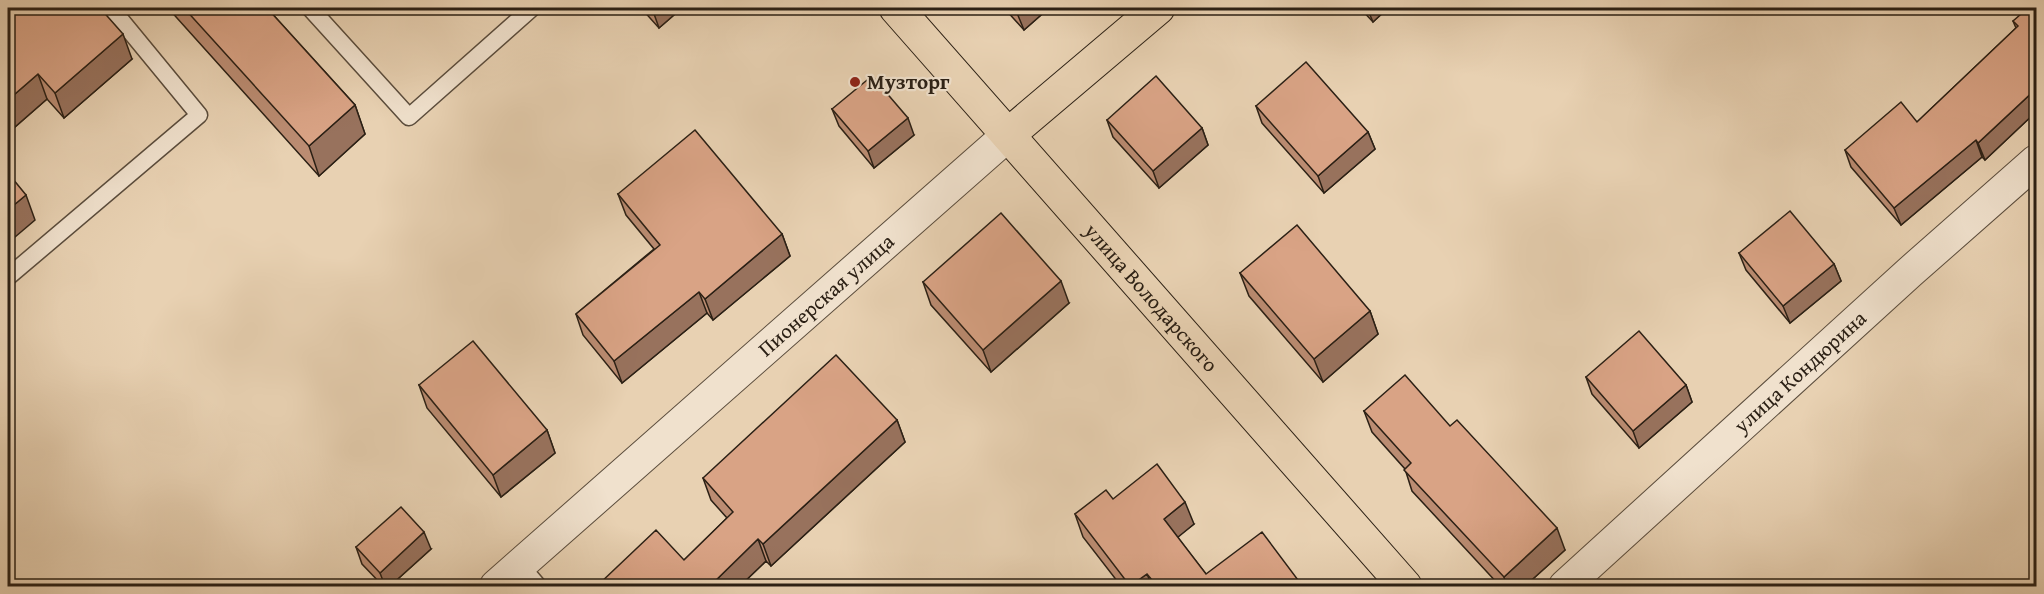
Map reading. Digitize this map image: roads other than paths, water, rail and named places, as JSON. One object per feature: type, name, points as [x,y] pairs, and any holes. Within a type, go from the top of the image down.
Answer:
[{"type":"main road","name":"улица Володарского","points":[[896,8],[1405,586]]},
{"type":"main road","name":"Пионерская улица","points":[[1008,135],[1158,8]]},
{"type":"street","name":"Пионерская улица","points":[[496,586],[529,576],[1008,135]]},
{"type":"street","name":"улица Кондюрина","points":[[1565,586],[1910,272],[2037,161]]},
{"type":"lane","points":[[8,277],[199,115],[111,8]]},
{"type":"lane","points":[[310,8],[409,117],[529,8]]},
{"type":"place","name":"Музторг","points":[[855,82]]}]
